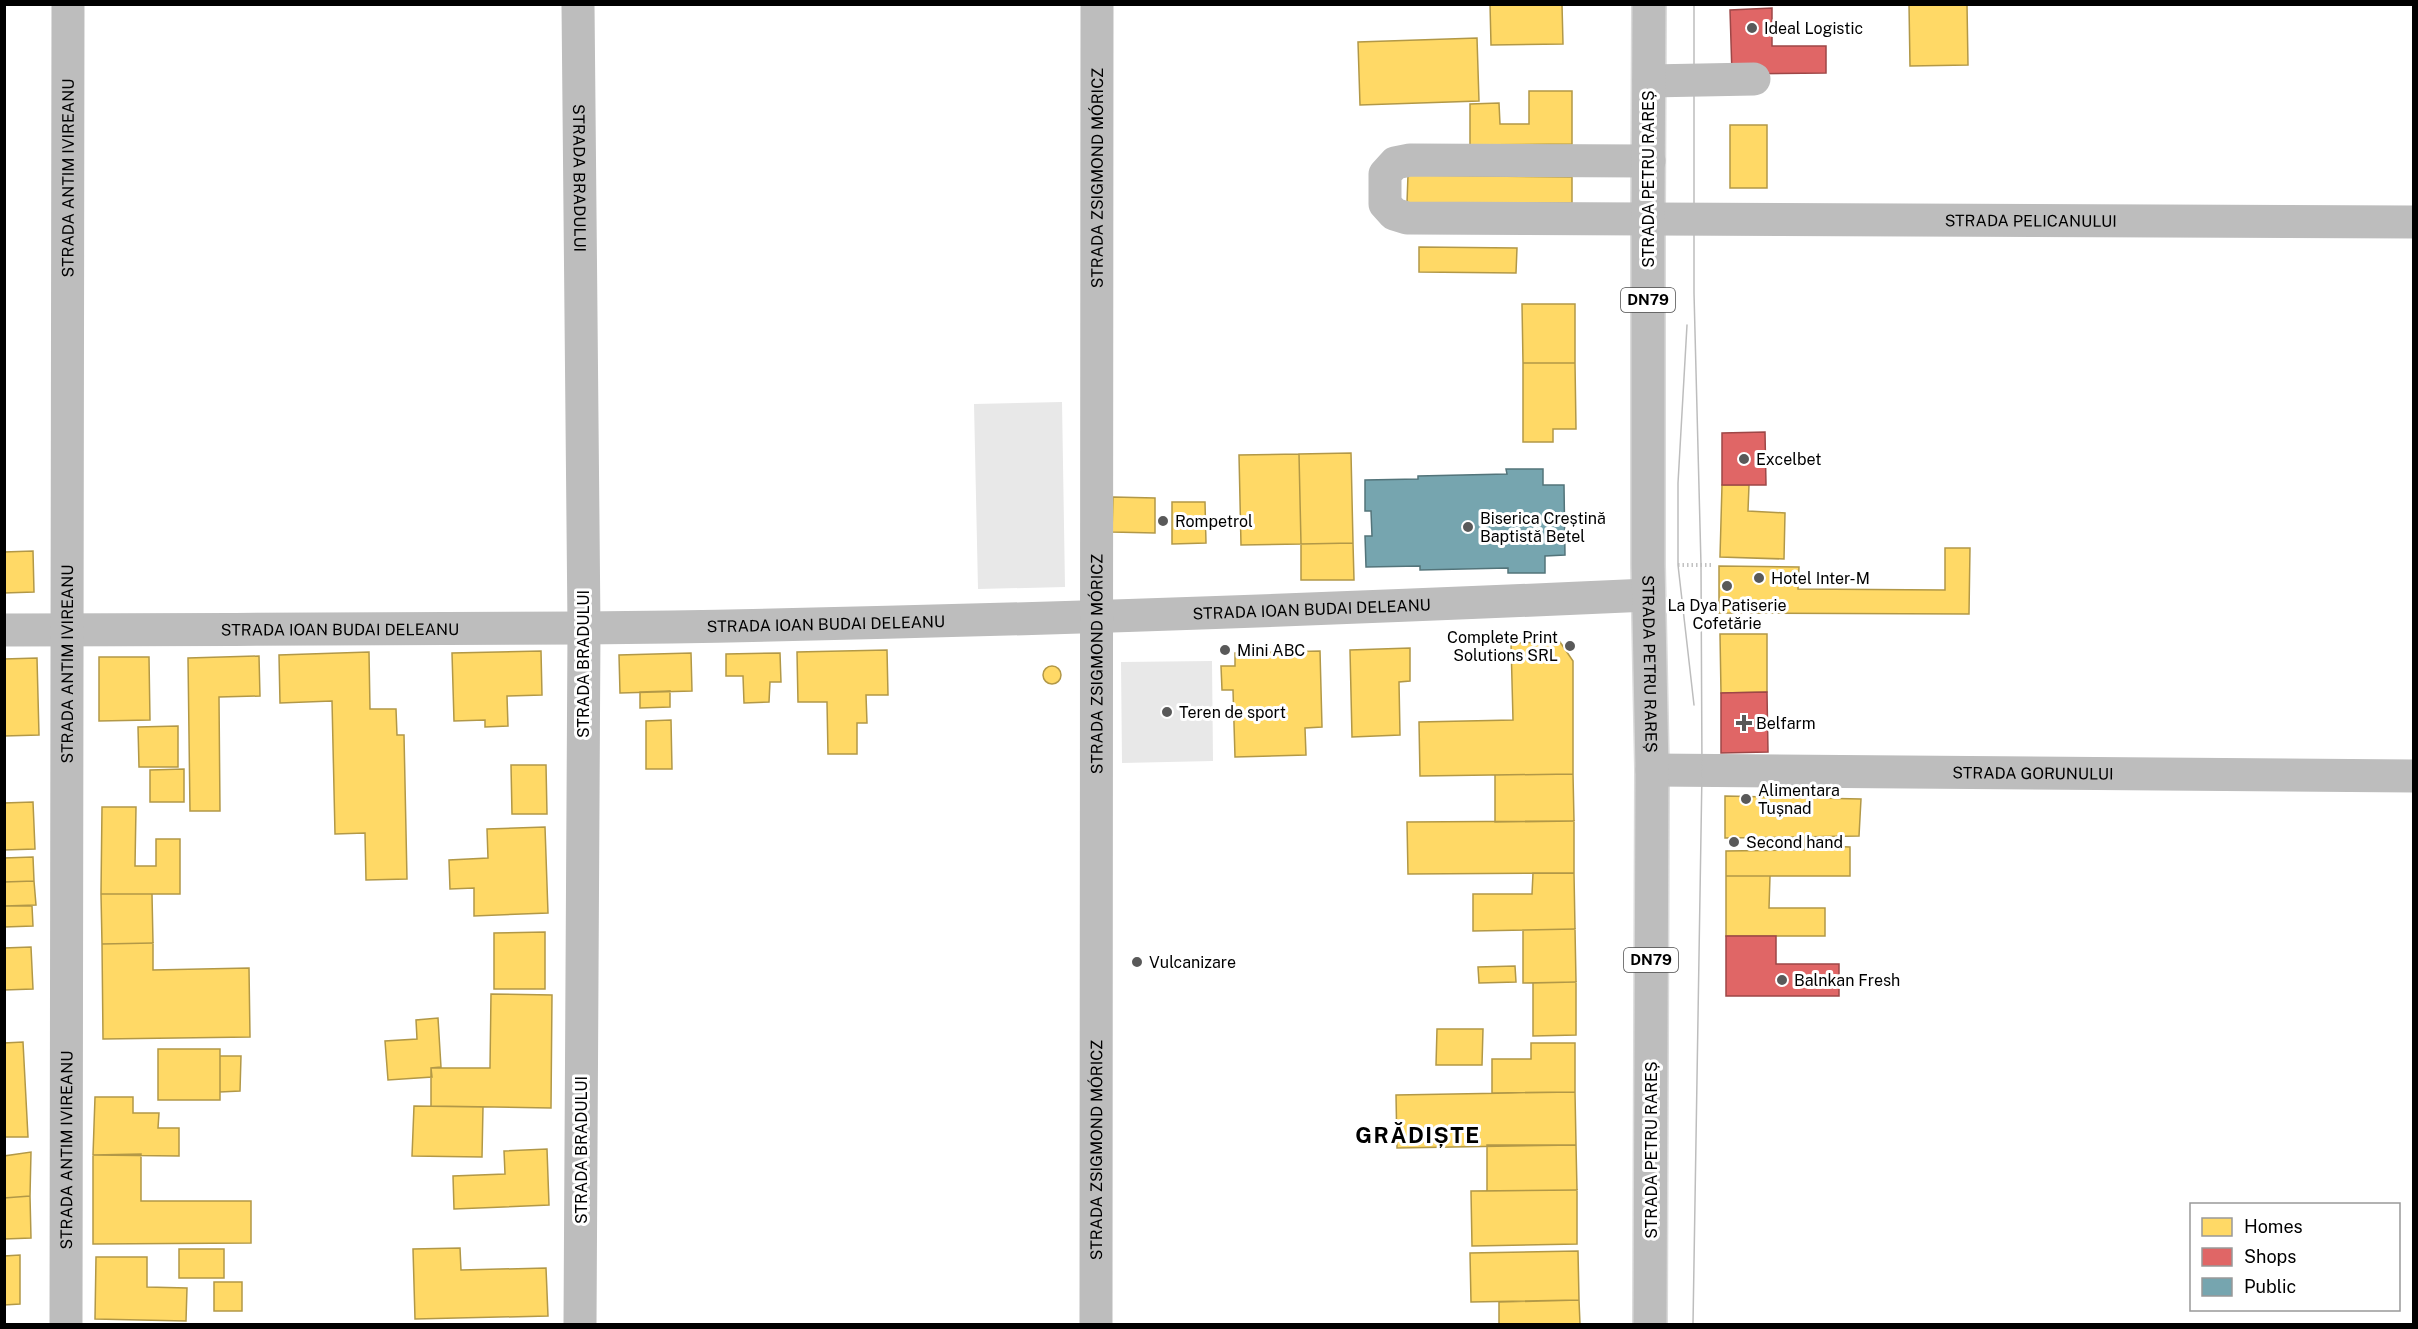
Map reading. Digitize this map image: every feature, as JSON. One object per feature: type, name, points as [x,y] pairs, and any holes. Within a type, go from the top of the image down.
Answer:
[{"type":"street","name":"STRADA ANTIM IVIREANU","points":[[66,1324],[68,4]]},
{"type":"street","name":"STRADA BRADULUI","points":[[578,4],[584,628],[580,1324]]},
{"type":"street","name":"STRADA ZSIGMOND MÓRICZ","points":[[1096,1324],[1097,4]]},
{"type":"street","name":"STRADA PETRU RAREȘ","points":[[1649,4],[1648,595],[1652,770],[1650,1324]]},
{"type":"street","points":[[1649,81],[1754,79]]},
{"type":"street","name":"STRADA PELICANULUI","points":[[1649,160],[1410,160],[1395,163],[1385,174],[1385,204],[1394,214],[1407,218],[2414,222]]},
{"type":"street","name":"STRADA IOAN BUDAI DELEANU","points":[[4,630],[584,628],[1097,617],[1648,595]]},
{"type":"street","name":"STRADA GORUNULUI","points":[[1652,770],[2414,776]]},
{"type":"path","points":[[1669,565],[1688,563],[1711,565]]},
{"type":"shaded area","points":[[1062,402],[1065,587],[978,589],[974,404]]},
{"type":"shaded area","name":"Teren de sport","points":[[1212,661],[1213,761],[1122,763],[1121,662]]},
{"type":"building: Homes","points":[[1490,4],[1562,4],[1563,44],[1491,45]]},
{"type":"building: Homes","points":[[1909,4],[1967,4],[1968,65],[1910,66]]},
{"type":"building: Homes","points":[[1477,38],[1479,101],[1360,105],[1358,42]]},
{"type":"building: Homes","points":[[1529,91],[1572,91],[1572,144],[1470,145],[1470,104],[1499,103],[1500,124],[1529,124]]},
{"type":"building: Homes","points":[[1730,125],[1767,125],[1767,188],[1730,188]]},
{"type":"building: Homes","points":[[1408,175],[1572,177],[1572,203],[1407,203]]},
{"type":"building: Homes","points":[[1419,247],[1517,248],[1516,273],[1419,272]]},
{"type":"building: Homes","points":[[1522,304],[1575,304],[1575,363],[1523,363]]},
{"type":"building: Homes","points":[[1523,363],[1575,363],[1576,429],[1553,429],[1553,442],[1523,442]]},
{"type":"building: Homes","points":[[1351,453],[1353,543],[1301,544],[1299,454]]},
{"type":"building: Homes","points":[[1299,454],[1301,544],[1241,545],[1239,455]]},
{"type":"building: Homes","points":[[1722,485],[1749,485],[1748,511],[1785,513],[1784,559],[1720,557]]},
{"type":"building: Homes","points":[[1113,497],[1155,498],[1155,533],[1112,532]]},
{"type":"building: Homes","points":[[1172,502],[1205,502],[1206,543],[1172,544]]},
{"type":"building: Homes","points":[[1353,543],[1354,580],[1301,580],[1301,544]]},
{"type":"building: Homes","name":"Hotel Inter-M","points":[[1945,548],[1970,548],[1969,614],[1719,613],[1719,566],[1799,567],[1798,589],[1945,590]]},
{"type":"building: Homes","points":[[33,551],[34,592],[4,593],[4,552]]},
{"type":"building: Homes","points":[[1720,634],[1767,634],[1767,692],[1721,693]]},
{"type":"building: Homes","points":[[1560,642],[1573,661],[1573,774],[1420,776],[1419,722],[1513,720],[1511,643]]},
{"type":"building: Homes","points":[[1410,648],[1410,681],[1399,682],[1400,735],[1352,737],[1350,650]]},
{"type":"building: Homes","points":[[887,650],[888,695],[866,695],[867,723],[857,723],[857,754],[828,754],[827,702],[798,702],[797,652]]},
{"type":"building: Homes","points":[[541,651],[542,695],[507,696],[508,726],[485,727],[485,720],[454,721],[452,653]]},
{"type":"building: Homes","points":[[1320,651],[1322,727],[1305,728],[1306,755],[1235,757],[1233,690],[1222,690],[1221,666],[1235,666],[1235,653]]},
{"type":"building: Homes","points":[[369,652],[370,709],[396,709],[397,735],[404,735],[407,879],[366,880],[365,833],[335,834],[332,701],[280,703],[279,655]]},
{"type":"building: Homes","points":[[691,653],[692,691],[620,693],[619,655]]},
{"type":"building: Homes","points":[[780,653],[781,682],[770,682],[769,702],[744,703],[743,676],[726,676],[726,654]]},
{"type":"building: Homes","points":[[259,656],[260,696],[219,697],[220,811],[190,811],[188,658]]},
{"type":"building: Homes","points":[[99,657],[149,657],[150,720],[99,721]]},
{"type":"building: Homes","points":[[37,658],[39,735],[4,736],[4,659]]},
{"type":"building: Homes","points":[[1052,666],[1058,669],[1061,675],[1058,681],[1052,684],[1046,681],[1043,675],[1046,669]]},
{"type":"building: Homes","points":[[670,691],[670,707],[640,708],[640,692]]},
{"type":"building: Homes","points":[[671,720],[672,769],[646,769],[646,721]]},
{"type":"building: Homes","points":[[178,726],[178,767],[139,767],[138,727]]},
{"type":"building: Homes","points":[[511,765],[546,765],[547,814],[512,814]]},
{"type":"building: Homes","points":[[184,769],[184,802],[150,802],[150,770]]},
{"type":"building: Homes","points":[[1573,774],[1574,821],[1495,822],[1495,775]]},
{"type":"building: Homes","points":[[1725,796],[1861,799],[1859,836],[1725,838]]},
{"type":"building: Homes","points":[[33,802],[35,849],[4,850],[4,803]]},
{"type":"building: Homes","points":[[102,807],[136,807],[135,866],[156,866],[156,839],[180,839],[180,894],[101,894]]},
{"type":"building: Homes","points":[[1574,821],[1574,873],[1408,874],[1407,822]]},
{"type":"building: Homes","points":[[545,827],[548,913],[474,916],[474,888],[450,889],[449,860],[488,858],[487,829]]},
{"type":"building: Homes","points":[[1805,837],[1822,837],[1822,846],[1850,847],[1850,876],[1726,876],[1726,851],[1804,850]]},
{"type":"building: Homes","points":[[33,857],[34,881],[4,882],[4,858]]},
{"type":"building: Homes","points":[[1533,873],[1574,873],[1575,929],[1473,931],[1473,894],[1532,894]]},
{"type":"building: Homes","points":[[1726,876],[1770,876],[1769,908],[1825,908],[1825,936],[1726,936]]},
{"type":"building: Homes","points":[[34,881],[36,905],[4,906],[4,882]]},
{"type":"building: Homes","points":[[101,894],[152,894],[153,943],[102,944]]},
{"type":"building: Homes","points":[[4,906],[32,906],[33,926],[4,927]]},
{"type":"building: Homes","points":[[1575,929],[1576,982],[1523,983],[1523,930]]},
{"type":"building: Homes","points":[[545,932],[545,989],[494,989],[494,933]]},
{"type":"building: Homes","points":[[153,943],[153,970],[249,968],[250,1037],[103,1039],[102,944]]},
{"type":"building: Homes","points":[[31,947],[33,989],[4,990],[4,948]]},
{"type":"building: Homes","points":[[1515,966],[1516,982],[1479,983],[1478,967]]},
{"type":"building: Homes","points":[[1576,982],[1576,1035],[1533,1036],[1533,983]]},
{"type":"building: Homes","points":[[491,994],[552,995],[551,1108],[431,1106],[431,1068],[490,1068]]},
{"type":"building: Homes","points":[[438,1018],[441,1067],[431,1068],[432,1077],[388,1080],[385,1041],[417,1039],[416,1020]]},
{"type":"building: Homes","points":[[1437,1029],[1483,1029],[1482,1065],[1436,1065]]},
{"type":"building: Homes","points":[[23,1042],[28,1137],[4,1137],[4,1043]]},
{"type":"building: Homes","points":[[1531,1043],[1575,1043],[1575,1092],[1492,1093],[1492,1059],[1531,1059]]},
{"type":"building: Homes","points":[[158,1049],[220,1049],[220,1100],[158,1100]]},
{"type":"building: Homes","points":[[220,1056],[241,1056],[240,1091],[220,1092]]},
{"type":"building: Homes","points":[[1575,1092],[1576,1145],[1397,1148],[1396,1095]]},
{"type":"building: Homes","points":[[95,1097],[133,1097],[133,1113],[159,1113],[158,1128],[179,1128],[179,1156],[93,1155]]},
{"type":"building: Homes","points":[[414,1106],[483,1107],[482,1157],[412,1156]]},
{"type":"building: Homes","points":[[1487,1145],[1576,1145],[1577,1190],[1487,1191]]},
{"type":"building: Homes","points":[[547,1149],[549,1205],[454,1209],[453,1176],[505,1174],[504,1151]]},
{"type":"building: Homes","points":[[31,1152],[30,1196],[4,1198],[4,1156]]},
{"type":"building: Homes","points":[[141,1154],[141,1201],[251,1201],[251,1243],[93,1244],[93,1155]]},
{"type":"building: Homes","points":[[1577,1190],[1577,1244],[1472,1246],[1471,1191]]},
{"type":"building: Homes","points":[[30,1196],[31,1238],[4,1239],[4,1198]]},
{"type":"building: Homes","points":[[460,1248],[461,1270],[546,1268],[548,1316],[415,1319],[413,1249]]},
{"type":"building: Homes","points":[[179,1249],[224,1249],[224,1278],[179,1278]]},
{"type":"building: Homes","points":[[1578,1251],[1579,1300],[1471,1302],[1470,1253]]},
{"type":"building: Homes","points":[[20,1255],[20,1304],[4,1305],[4,1256]]},
{"type":"building: Homes","points":[[96,1257],[147,1257],[147,1287],[187,1288],[186,1321],[95,1319]]},
{"type":"building: Homes","points":[[214,1282],[242,1282],[242,1311],[214,1311]]},
{"type":"building: Homes","points":[[1579,1300],[1580,1324],[1499,1324],[1499,1302]]},
{"type":"building: Shops","name":"Ideal Logistic","points":[[1772,8],[1772,46],[1826,46],[1826,73],[1732,74],[1730,10]]},
{"type":"building: Shops","name":"Excelbet","points":[[1765,432],[1766,485],[1722,485],[1722,433]]},
{"type":"building: Shops","name":"Belfarm","points":[[1767,692],[1768,752],[1721,753],[1721,693]]},
{"type":"building: Shops","name":"Balnkan Fresh","points":[[1726,936],[1776,936],[1776,964],[1839,964],[1839,996],[1726,996]]},
{"type":"building: Public","name":"Biserica Creștină Baptistă Betel","points":[[1506,469],[1543,469],[1543,485],[1564,485],[1565,555],[1545,556],[1545,573],[1508,573],[1508,568],[1420,570],[1420,566],[1366,567],[1365,536],[1372,536],[1371,511],[1365,511],[1365,480],[1507,474]]},
{"type":"tram line","points":[[1693,1324],[1702,772],[1701,565],[1694,293],[1694,4]]},
{"type":"tram line","points":[[1687,325],[1678,483],[1678,565],[1694,705]]},
{"type":"place","name":"Ideal Logistic","points":[[1752,28]]},
{"type":"place","name":"Excelbet","points":[[1744,459]]},
{"type":"place","name":"Rompetrol","points":[[1163,521]]},
{"type":"place","name":"Biserica Creștină Baptistă Betel","points":[[1468,527]]},
{"type":"place","name":"Hotel Inter-M","points":[[1759,578]]},
{"type":"place","name":"La Dya Patiserie Cofetărie","points":[[1727,586]]},
{"type":"place","name":"Complete Print Solutions SRL","points":[[1570,646]]},
{"type":"place","name":"Mini ABC","points":[[1225,650]]},
{"type":"place","name":"Teren de sport","points":[[1167,712]]},
{"type":"place","name":"Belfarm","points":[[1744,723]]},
{"type":"place","name":"Alimentara Tușnad","points":[[1746,799]]},
{"type":"place","name":"Second hand","points":[[1734,842]]},
{"type":"place","name":"Vulcanizare","points":[[1137,962]]},
{"type":"place","name":"Balnkan Fresh","points":[[1782,980]]},
{"type":"district","name":"GRĂDIȘTE","points":[[1418,1135]]}]
